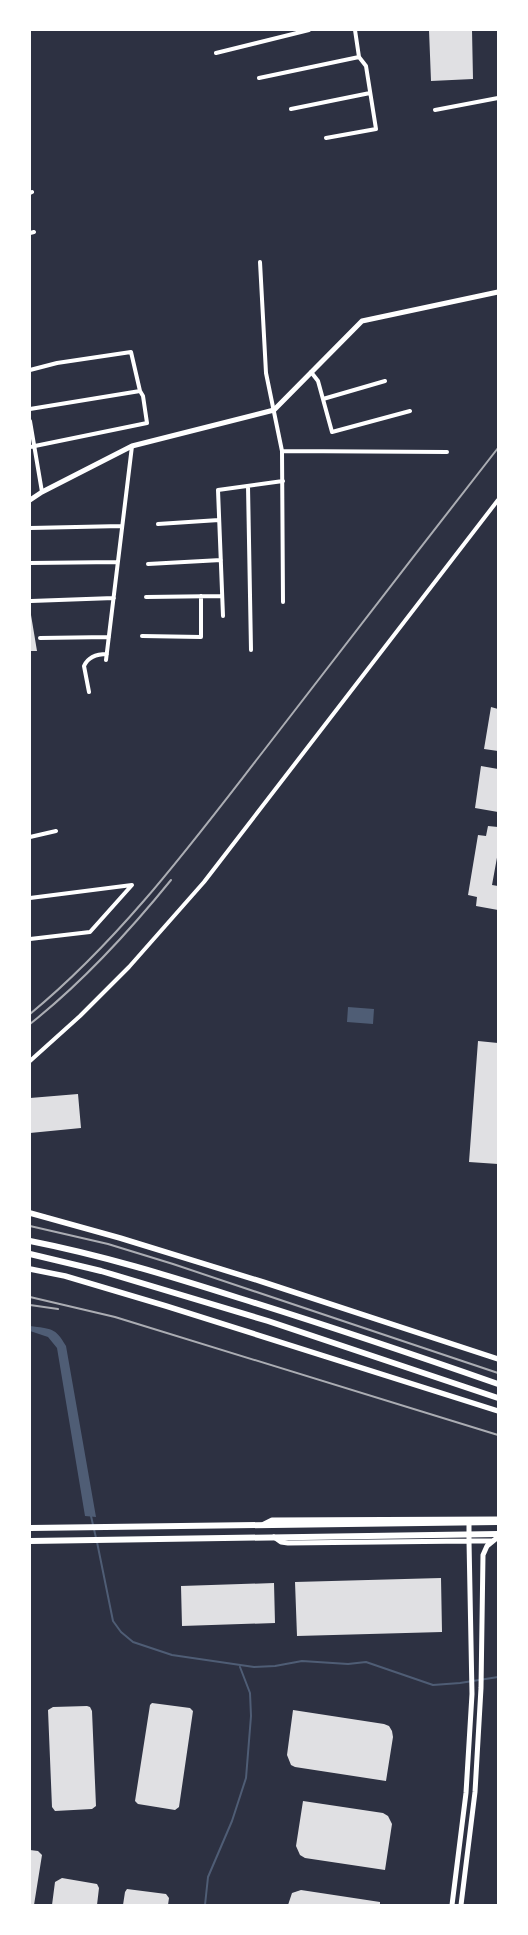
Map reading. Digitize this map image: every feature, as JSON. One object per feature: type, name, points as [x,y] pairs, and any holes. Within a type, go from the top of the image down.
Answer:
[{"type":"main road","points":[[30,1213],[120,1238],[263,1282],[498,1359]]},
{"type":"main road","points":[[30,1241],[103,1258],[202,1286],[377,1342],[498,1384]]},
{"type":"main road","points":[[30,1254],[101,1271],[230,1309],[498,1398]]},
{"type":"main road","points":[[30,1269],[65,1276],[166,1306],[498,1411]]},
{"type":"main road","points":[[30,1528],[498,1520]]},
{"type":"main road","points":[[123,1526],[123,1539]]},
{"type":"main road","points":[[49,1540],[50,1527]]},
{"type":"main road","points":[[30,1541],[274,1537],[498,1537]]},
{"type":"street","points":[[216,53],[309,30]]},
{"type":"street","points":[[326,138],[376,129],[366,66],[359,57],[355,30]]},
{"type":"street","points":[[259,78],[359,57]]},
{"type":"street","points":[[290,109],[370,93]]},
{"type":"street","points":[[435,110],[498,98]]},
{"type":"street","points":[[260,262],[266,372],[282,452],[283,602]]},
{"type":"street","points":[[30,500],[132,446],[274,410],[362,321],[498,292]]},
{"type":"street","points":[[30,370],[131,352],[140,391],[143,396],[147,423],[32,447]]},
{"type":"street","points":[[311,372],[318,381],[332,432],[410,411]]},
{"type":"street","points":[[323,398],[385,381]]},
{"type":"street","points":[[30,409],[140,391]]},
{"type":"street","points":[[30,421],[32,447],[42,492]]},
{"type":"street","points":[[106,660],[132,446]]},
{"type":"street","points":[[282,452],[447,452]]},
{"type":"street","points":[[223,616],[218,490],[283,481]]},
{"type":"street","points":[[248,486],[251,650]]},
{"type":"street","points":[[30,1061],[80,1016],[129,967],[204,882],[498,500]]},
{"type":"street","points":[[158,524],[219,520]]},
{"type":"street","points":[[30,528],[122,526]]},
{"type":"street","points":[[148,564],[221,560]]},
{"type":"street","points":[[30,563],[118,562]]},
{"type":"street","points":[[142,636],[201,637],[201,596]]},
{"type":"street","points":[[146,597],[222,596]]},
{"type":"street","points":[[31,601],[114,598]]},
{"type":"street","points":[[40,638],[109,637]]},
{"type":"street","points":[[88,692],[85,663],[98,654],[107,654]]},
{"type":"street","points":[[30,837],[56,832]]},
{"type":"street","points":[[30,898],[132,885],[90,932],[30,939]]},
{"type":"street","points":[[452,1905],[466,1793],[472,1694],[469,1518]]},
{"type":"street","points":[[260,1525],[272,1520],[469,1518],[498,1520]]},
{"type":"street","points":[[274,1537],[281,1542],[288,1543],[469,1541],[498,1537]]},
{"type":"street","points":[[461,1905],[475,1792],[481,1696],[483,1555],[490,1542],[498,1537]]},
{"type":"street","points":[[472,1694],[481,1696]]},
{"type":"street","points":[[457,1865],[466,1866]]},
{"type":"street","points":[[453,1895],[462,1897]]},
{"type":"water","points":[[348,1007],[374,1009],[373,1024],[347,1022]]},
{"type":"water","points":[[30,1326],[52,1330],[59,1335],[66,1346],[96,1517],[85,1516],[57,1348],[48,1337],[30,1331]]},
{"type":"building","points":[[429,30],[472,30],[473,79],[431,81]]},
{"type":"building","points":[[31,615],[37,651],[30,651]]},
{"type":"building","points":[[491,707],[498,709],[498,751],[484,749]]},
{"type":"building","points":[[481,766],[498,769],[498,812],[475,808]]},
{"type":"building","points":[[488,826],[498,827],[498,852],[492,885],[498,886],[498,910],[476,906],[477,897],[468,895],[478,835],[486,836]]},
{"type":"building","points":[[478,1041],[498,1043],[498,1164],[469,1162]]},
{"type":"building","points":[[78,1094],[81,1128],[30,1133],[30,1098]]},
{"type":"building","points":[[441,1578],[442,1632],[297,1636],[295,1582]]},
{"type":"building","points":[[274,1583],[275,1623],[182,1626],[181,1586]]},
{"type":"building","points":[[152,1703],[190,1708],[193,1711],[179,1807],[175,1810],[138,1804],[135,1801],[150,1705]]},
{"type":"building","points":[[87,1706],[92,1711],[96,1806],[92,1809],[55,1811],[52,1807],[48,1710],[53,1707]]},
{"type":"building","points":[[293,1710],[389,1726],[393,1737],[386,1781],[291,1765],[287,1755]]},
{"type":"building","points":[[303,1801],[383,1813],[388,1816],[392,1824],[385,1870],[305,1858],[300,1855],[296,1846]]},
{"type":"building","points":[[30,1850],[38,1851],[42,1855],[34,1905],[30,1905]]},
{"type":"building","points":[[62,1878],[97,1884],[99,1888],[97,1905],[52,1905],[55,1882]]},
{"type":"building","points":[[127,1889],[166,1894],[169,1898],[168,1905],[123,1905]]},
{"type":"building","points":[[301,1890],[380,1902],[380,1905],[288,1905],[292,1893]]},
{"type":"waterway","points":[[91,1516],[96,1538]]},
{"type":"waterway","points":[[97,1542],[113,1621],[121,1632],[133,1642],[172,1655],[254,1667],[275,1666],[302,1661],[348,1664],[366,1662],[433,1685],[498,1677]]},
{"type":"waterway","points":[[205,1905],[208,1877],[232,1821],[246,1778],[251,1716],[250,1693],[240,1667]]},
{"type":"railway","points":[[30,1014],[64,985],[95,954],[155,888],[498,448]]},
{"type":"railway","points":[[30,1024],[87,974],[171,880]]},
{"type":"railway","points":[[30,1226],[108,1244],[173,1264],[498,1373]]},
{"type":"railway","points":[[30,1297],[115,1317],[498,1435]]},
{"type":"railway","points":[[30,1305],[58,1309]]}]
